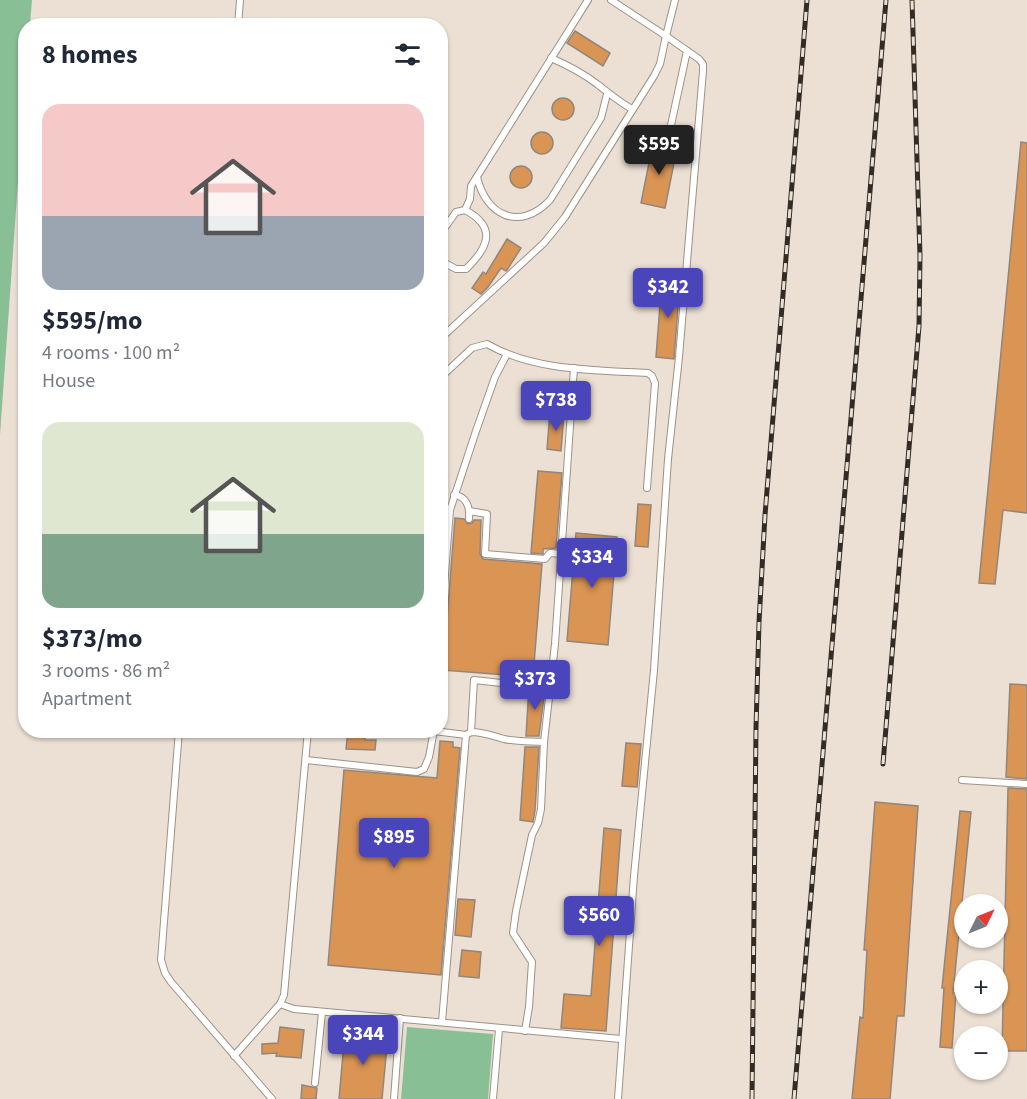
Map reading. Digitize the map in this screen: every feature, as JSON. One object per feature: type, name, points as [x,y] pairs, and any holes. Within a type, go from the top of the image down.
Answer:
[{"type":"lane","points":[[239,18],[240,0]]},
{"type":"lane","points":[[465,210],[470,199],[471,186],[588,0]]},
{"type":"lane","points":[[611,0],[666,36],[703,64],[679,357],[668,459],[654,670],[634,876],[618,1099]]},
{"type":"lane","points":[[448,332],[544,243],[565,217],[660,64],[675,0]]},
{"type":"lane","points":[[668,139],[687,51]]},
{"type":"lane","points":[[551,58],[573,68],[632,109]]},
{"type":"lane","points":[[477,177],[480,191],[489,204],[505,215],[521,219],[541,210],[550,200],[601,118],[608,94]]},
{"type":"lane","points":[[448,223],[456,212],[465,210],[482,221],[487,230],[486,241],[466,269],[456,269],[448,265]]},
{"type":"lane","points":[[448,370],[472,348],[487,344],[507,354],[531,361],[574,368],[648,373],[655,383],[647,488]]},
{"type":"lane","points":[[448,536],[454,495],[495,377],[507,354]]},
{"type":"lane","points":[[525,1031],[530,1007],[532,962],[513,933],[532,835],[541,809],[544,742],[555,644],[574,368]]},
{"type":"lane","points":[[454,495],[459,495],[466,502],[469,519]]},
{"type":"lane","points":[[469,511],[487,514],[485,554],[545,559],[550,553],[562,554]]},
{"type":"lane","points":[[442,1022],[474,680],[518,685]]},
{"type":"lane","points":[[448,732],[544,742]]},
{"type":"lane","points":[[178,738],[161,960],[171,982],[272,1099]]},
{"type":"lane","points":[[234,1056],[280,1004],[284,995],[307,738]]},
{"type":"lane","points":[[306,760],[417,772],[424,769],[433,738]]},
{"type":"lane","points":[[962,780],[1027,784]]},
{"type":"lane","points":[[280,1004],[294,1009],[322,1012],[621,1039]]},
{"type":"lane","points":[[315,1083],[322,1012]]},
{"type":"lane","points":[[394,1099],[400,1018]]},
{"type":"lane","points":[[493,1099],[499,1029]]},
{"type":"green space","points":[[0,0],[32,0],[31,18],[18,18],[18,182],[0,435]]},
{"type":"green space","points":[[407,1027],[493,1034],[488,1099],[401,1099]]},
{"type":"building","points":[[575,31],[610,53],[603,66],[567,43]]},
{"type":"building","points":[[563,98],[571,101],[574,109],[571,117],[563,120],[555,117],[552,109],[555,101]]},
{"type":"building","points":[[542,132],[550,135],[553,143],[550,151],[542,154],[534,151],[531,143],[534,135]]},
{"type":"building","points":[[1021,142],[1027,143],[1027,513],[1003,510],[995,584],[979,583]]},
{"type":"building","points":[[653,143],[677,148],[665,208],[641,203]]},
{"type":"building","points":[[521,166],[529,169],[532,177],[529,185],[521,188],[513,185],[510,177],[513,169]]},
{"type":"building","points":[[507,239],[521,248],[507,270],[501,268],[481,294],[472,288],[483,272],[486,274]]},
{"type":"building","points":[[662,279],[680,281],[674,359],[656,357]]},
{"type":"building","points":[[550,412],[564,414],[561,451],[547,449]]},
{"type":"building","points":[[538,471],[562,473],[556,548],[543,549],[543,554],[531,553]]},
{"type":"building","points":[[638,504],[651,505],[648,547],[635,546]]},
{"type":"building","points":[[455,518],[464,519],[468,524],[474,520],[481,520],[480,554],[483,559],[542,564],[533,677],[448,670],[448,607]]},
{"type":"building","points":[[576,533],[617,537],[608,645],[567,641]]},
{"type":"building","points":[[1010,684],[1027,685],[1027,779],[1006,777]]},
{"type":"building","points":[[529,687],[545,689],[539,736],[526,736]]},
{"type":"building","points":[[347,738],[376,740],[375,750],[346,749]]},
{"type":"building","points":[[440,741],[453,742],[453,747],[460,748],[441,975],[328,965],[344,770],[437,778]]},
{"type":"building","points":[[626,743],[641,744],[637,787],[622,786]]},
{"type":"building","points":[[525,747],[539,747],[533,822],[520,820]]},
{"type":"building","points":[[1008,788],[1027,789],[1027,1051],[1008,1051],[1008,1026],[1003,1026],[1003,1014],[1008,1014],[1008,960],[1004,960],[1004,948],[1008,948],[1008,894],[1006,894]]},
{"type":"building","points":[[875,802],[918,806],[904,1016],[897,1016],[890,1099],[852,1099],[860,1017],[863,1018],[867,950],[864,950]]},
{"type":"building","points":[[960,811],[971,812],[963,894],[954,894],[954,948],[957,948],[956,960],[954,960],[952,1048],[940,1047],[944,988],[942,988]]},
{"type":"building","points":[[604,828],[621,830],[606,1031],[561,1028],[564,994],[591,996]]},
{"type":"building","points":[[458,899],[475,900],[471,937],[455,935]]},
{"type":"building","points":[[462,950],[481,952],[479,978],[459,976]]},
{"type":"building","points":[[280,1027],[304,1030],[301,1058],[276,1056],[277,1053],[262,1054],[262,1044],[278,1043]]},
{"type":"building","points":[[345,1031],[388,1035],[382,1099],[339,1099]]},
{"type":"building","points":[[302,1085],[317,1088],[316,1099],[301,1099]]},
{"type":"railway","points":[[752,1099],[759,622],[765,515],[807,0]]},
{"type":"railway","points":[[794,1099],[886,0]]},
{"type":"railway","points":[[883,764],[919,326],[920,256],[912,0]]}]
